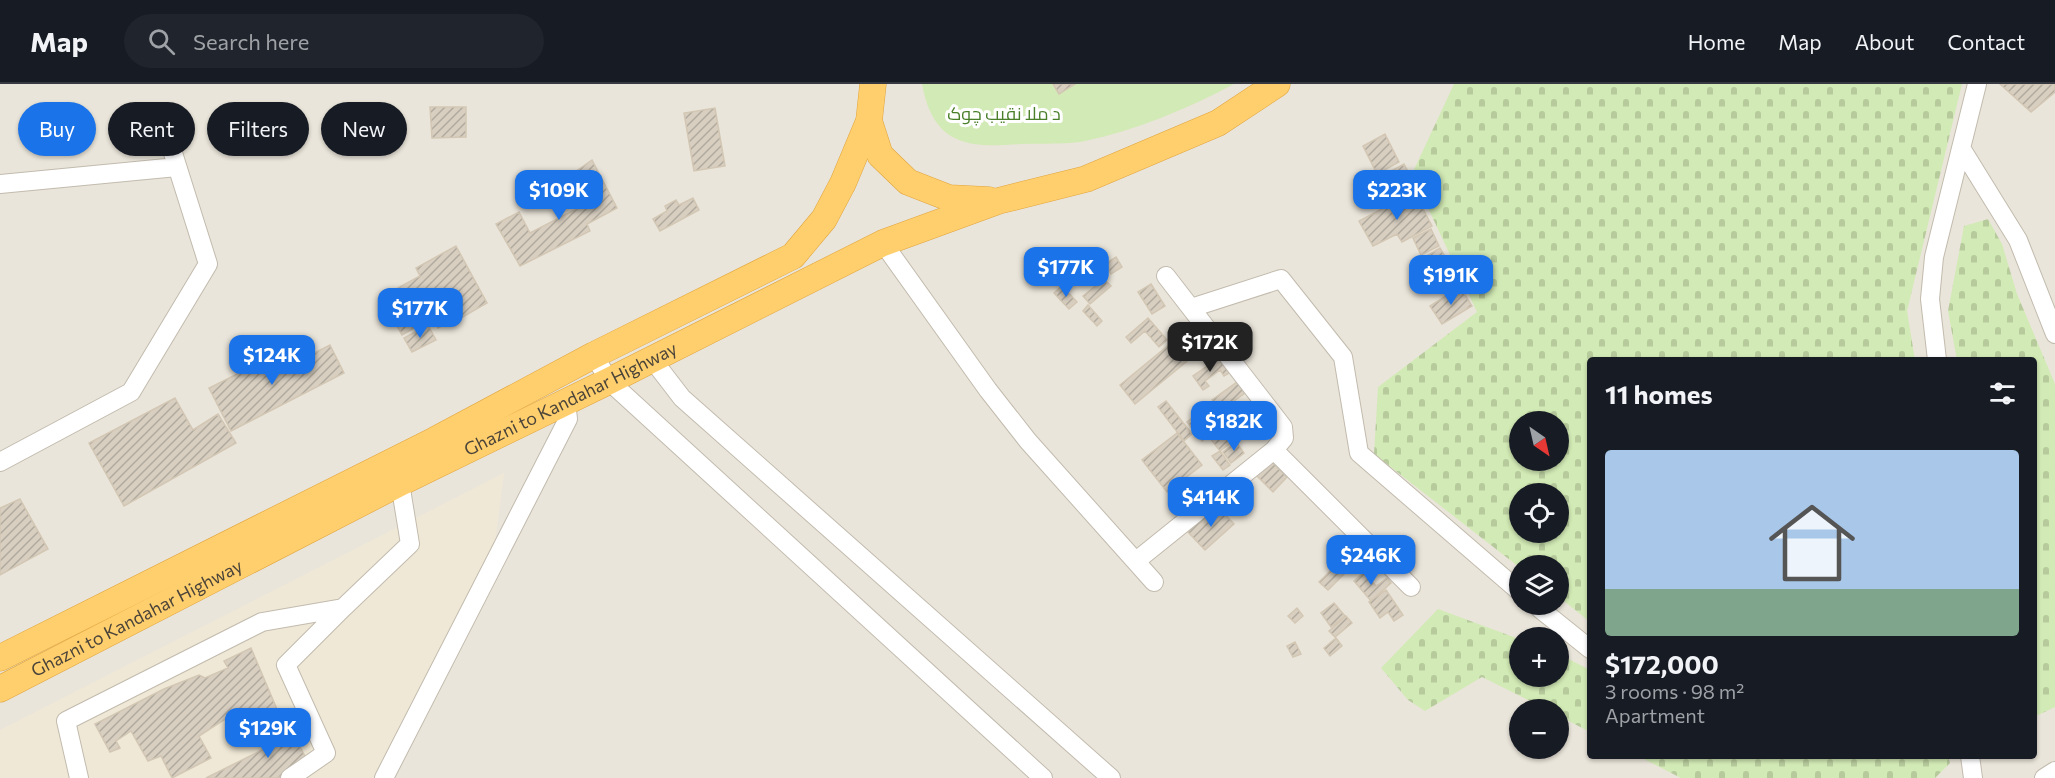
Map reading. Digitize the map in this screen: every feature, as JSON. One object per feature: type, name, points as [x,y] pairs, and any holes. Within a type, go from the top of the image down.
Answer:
[{"type":"highway","points":[[998,201],[1086,179],[1218,123],[1277,84]]},
{"type":"highway","name":"Ghazni to Kandahar Highway","points":[[869,86],[869,121],[880,155],[908,182],[949,198],[998,201]]},
{"type":"highway","name":"Ghazni to Kandahar Highway","points":[[0,658],[435,440],[594,355],[793,256],[824,219],[843,183],[869,121]]},
{"type":"highway","name":"Ghazni to Kandahar Highway","points":[[0,689],[400,483],[883,243],[998,201]]},
{"type":"street","points":[[1937,357],[1930,299],[1934,257],[1977,84]]},
{"type":"street","points":[[1961,148],[2018,240],[2055,334]]},
{"type":"street","points":[[0,462],[131,392],[208,264],[174,156]]},
{"type":"street","points":[[0,184],[177,167]]},
{"type":"street","points":[[883,243],[988,390],[1028,441],[1154,582]]},
{"type":"street","points":[[1136,561],[1274,450],[1284,438],[1283,427],[1166,276]]},
{"type":"street","points":[[1191,308],[1281,279],[1343,357],[1359,453],[1509,583]]},
{"type":"street","points":[[594,355],[609,381],[1043,778]]},
{"type":"street","points":[[652,358],[682,398],[1106,776]]},
{"type":"street","points":[[384,778],[568,419],[566,402]]},
{"type":"street","points":[[1274,450],[1411,587]]},
{"type":"street","points":[[291,778],[326,753],[286,665],[410,544],[400,483]]},
{"type":"street","points":[[80,778],[66,721],[262,622],[343,608]]},
{"type":"street","points":[[1548,615],[1587,646]]},
{"type":"street","points":[[1970,759],[1973,778]]},
{"type":"street","points":[[2044,778],[2055,771]]},
{"type":"shaded area","points":[[0,84],[2055,84],[2055,778],[0,778]]},
{"type":"shaded area","points":[[504,473],[494,551],[374,778],[0,778],[0,730]]},
{"type":"green space","name":"د ملا نقيب چوک","points":[[922,84],[1234,84],[1161,118],[1085,141],[989,145],[964,142],[943,130],[929,109]]},
{"type":"green space","points":[[1454,84],[1962,84],[1907,311],[1915,357],[1587,357],[1587,620],[1569,605],[1569,555],[1509,555],[1509,559],[1374,454],[1378,387],[1477,312],[1412,174]]},
{"type":"green space","points":[[1988,219],[2002,244],[2017,294],[2055,384],[2055,707],[2037,716],[2037,357],[1956,357],[1948,311],[1964,226]]},
{"type":"green space","points":[[1438,609],[1509,635],[1509,687],[1569,687],[1569,659],[1587,668],[1587,730],[1569,721],[1569,699],[1526,699],[1482,677],[1425,711],[1408,700],[1381,668]]},
{"type":"green space","points":[[1644,759],[1949,759],[1950,763],[1935,778],[1681,778]]},
{"type":"building","points":[[1053,84],[1075,84],[1059,94]]},
{"type":"building","points":[[2000,84],[2055,84],[2055,92],[2031,112]]},
{"type":"building","points":[[430,107],[466,107],[466,137],[432,138]]},
{"type":"building","points":[[715,108],[725,166],[694,171],[684,113]]},
{"type":"building","points":[[1385,134],[1399,162],[1377,174],[1363,146]]},
{"type":"building","points":[[592,160],[617,208],[587,224],[590,231],[520,266],[496,224],[519,212],[530,233],[590,202],[575,172]]},
{"type":"building","points":[[1404,164],[1417,189],[1382,208],[1369,183]]},
{"type":"building","points":[[1414,192],[1432,226],[1402,242],[1397,234],[1373,246],[1359,221]]},
{"type":"building","points":[[693,198],[699,210],[660,231],[653,219],[667,211],[665,206],[676,200],[679,205]]},
{"type":"building","points":[[1431,229],[1439,246],[1421,255],[1413,238]]},
{"type":"building","points":[[456,246],[487,303],[461,318],[455,306],[443,313],[449,322],[438,328],[432,318],[402,335],[384,303],[399,294],[396,289],[420,276],[416,268]]},
{"type":"building","points":[[1440,248],[1460,282],[1444,292],[1440,286],[1433,290],[1419,266],[1427,261],[1425,257]]},
{"type":"building","points":[[1116,257],[1122,267],[1111,274],[1105,264]]},
{"type":"building","points":[[1104,279],[1111,286],[1090,304],[1083,296]]},
{"type":"building","points":[[1151,284],[1165,306],[1152,314],[1138,292]]},
{"type":"building","points":[[1062,286],[1077,302],[1069,309],[1054,293]]},
{"type":"building","points":[[1460,287],[1472,306],[1442,324],[1430,306]]},
{"type":"building","points":[[1088,305],[1102,321],[1097,326],[1083,311]]},
{"type":"building","points":[[1148,318],[1167,340],[1159,347],[1145,331],[1131,343],[1126,337]]},
{"type":"building","points":[[428,325],[436,340],[412,352],[404,338]]},
{"type":"building","points":[[1176,339],[1191,358],[1135,404],[1120,385]]},
{"type":"building","points":[[330,345],[344,373],[231,431],[209,388],[279,353],[285,368]]},
{"type":"building","points":[[1219,358],[1229,373],[1224,376],[1220,370],[1205,381],[1209,386],[1203,390],[1193,376]]},
{"type":"building","points":[[1237,382],[1245,393],[1220,411],[1212,400]]},
{"type":"building","points":[[175,398],[193,430],[218,414],[236,443],[124,506],[89,443]]},
{"type":"building","points":[[1166,401],[1192,434],[1184,441],[1158,407]]},
{"type":"building","points":[[1209,405],[1224,424],[1202,441],[1187,422]]},
{"type":"building","points":[[1225,425],[1236,439],[1220,451],[1209,437]]},
{"type":"building","points":[[1177,433],[1202,465],[1167,492],[1142,460]]},
{"type":"building","points":[[1236,442],[1244,453],[1231,463],[1223,452]]},
{"type":"building","points":[[1220,451],[1230,465],[1223,470],[1212,456]]},
{"type":"building","points":[[1269,459],[1287,477],[1273,492],[1255,474]]},
{"type":"building","points":[[20,499],[48,549],[0,575],[0,508]]},
{"type":"building","points":[[1216,505],[1234,524],[1205,550],[1187,531]]},
{"type":"building","points":[[1357,545],[1365,553],[1328,590],[1319,582]]},
{"type":"building","points":[[1364,572],[1376,586],[1387,578],[1391,583],[1371,601],[1354,581]]},
{"type":"building","points":[[1386,590],[1403,615],[1394,621],[1388,612],[1380,618],[1369,602]]},
{"type":"building","points":[[1334,603],[1345,616],[1331,627],[1321,613]]},
{"type":"building","points":[[1297,608],[1303,616],[1295,623],[1288,616]]},
{"type":"building","points":[[1346,616],[1352,623],[1335,637],[1329,631]]},
{"type":"building","points":[[1336,638],[1342,646],[1330,656],[1324,648]]},
{"type":"building","points":[[1295,642],[1301,654],[1293,657],[1287,646]]},
{"type":"building","points":[[251,648],[279,714],[244,732],[233,715],[222,721],[199,736],[211,758],[172,778],[161,756],[148,761],[131,731],[116,741],[120,748],[110,752],[95,724],[164,689],[199,675],[205,678],[228,668],[224,661]]},
{"type":"building","points":[[264,724],[274,740],[291,730],[308,762],[278,778],[206,778],[264,749],[255,731]]}]
